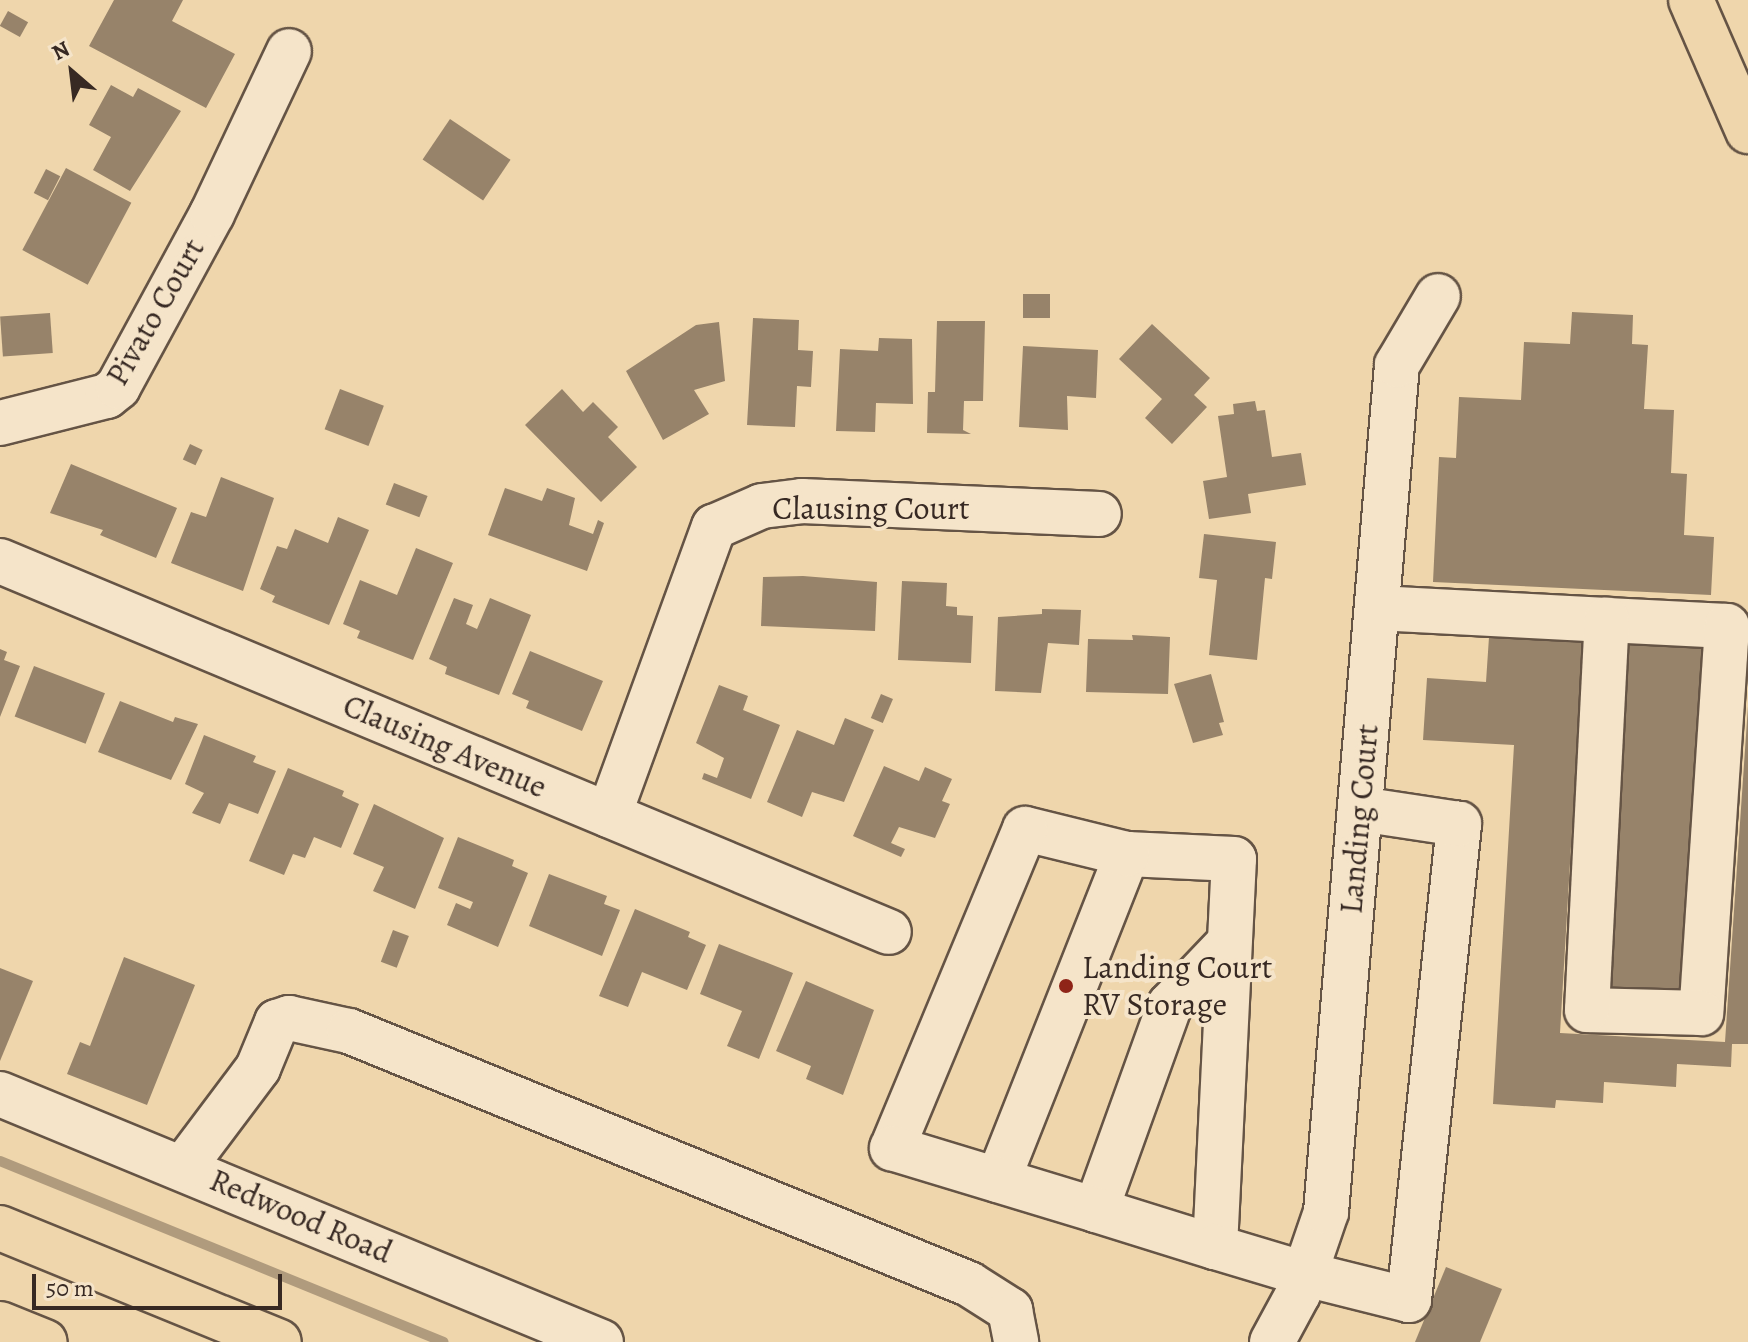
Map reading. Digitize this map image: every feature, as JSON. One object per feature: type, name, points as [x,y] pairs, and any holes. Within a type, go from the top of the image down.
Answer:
[{"type":"main road","points":[[1691,0],[1748,131]]},
{"type":"main road","points":[[0,1228],[279,1342]]},
{"type":"main road","points":[[0,1324],[45,1342]]},
{"type":"street","name":"Pivato Court","points":[[0,423],[107,396],[118,387],[212,214],[289,51]]},
{"type":"street","name":"Landing Court","points":[[1272,1342],[1305,1274],[1326,1212],[1397,365],[1438,296]]},
{"type":"street","name":"Clausing Court","points":[[609,815],[714,527],[762,506],[802,501],[1099,514]]},
{"type":"street","name":"Clausing Avenue","points":[[0,561],[889,932]]},
{"type":"street","points":[[1377,608],[1727,626],[1701,1013],[1587,1010],[1607,620]]},
{"type":"street","points":[[1215,1247],[1234,859],[1127,854],[1025,829],[892,1148],[1215,1247],[1305,1274],[1409,1300],[1459,824],[1360,809]]},
{"type":"street","points":[[998,1180],[1127,854]]},
{"type":"street","points":[[1096,1210],[1170,1005],[1229,943]]},
{"type":"street","points":[[178,1152],[258,1068],[277,1022],[289,1018],[349,1031],[969,1284],[1010,1310],[1016,1342]]},
{"type":"street","name":"Redwood Road","points":[[12,1090],[126,1144],[178,1152],[601,1342]]},
{"type":"building","points":[[114,0],[183,0],[172,21],[235,54],[206,108],[89,46]]},
{"type":"building","points":[[8,11],[28,22],[20,37],[0,26]]},
{"type":"building","points":[[111,85],[133,97],[138,88],[181,111],[130,191],[93,170],[111,137],[89,125]]},
{"type":"building","points":[[450,119],[511,160],[483,200],[423,160]]},
{"type":"building","points":[[66,168],[131,203],[88,285],[22,250]]},
{"type":"building","points":[[46,169],[60,176],[48,200],[34,193]]},
{"type":"building","points":[[1023,294],[1050,294],[1050,318],[1023,318]]},
{"type":"building","points":[[1572,312],[1633,315],[1632,344],[1648,345],[1644,409],[1674,410],[1671,473],[1687,474],[1684,535],[1714,537],[1711,595],[1433,582],[1439,457],[1456,458],[1459,397],[1521,400],[1524,342],[1570,344]]},
{"type":"building","points":[[50,313],[53,353],[3,356],[0,316]]},
{"type":"building","points":[[753,318],[799,320],[798,350],[813,351],[811,387],[797,386],[795,427],[747,425]]},
{"type":"building","points":[[937,321],[985,321],[983,401],[964,401],[963,430],[971,434],[927,433],[928,392],[935,392]]},
{"type":"building","points":[[719,322],[725,381],[694,390],[709,414],[663,440],[626,371],[696,325]]},
{"type":"building","points":[[1152,324],[1210,378],[1194,395],[1207,407],[1172,444],[1145,418],[1162,399],[1119,359]]},
{"type":"building","points":[[879,338],[912,339],[913,404],[876,403],[875,432],[836,431],[840,349],[878,351]]},
{"type":"building","points":[[1023,346],[1098,350],[1096,398],[1067,396],[1068,430],[1019,427]]},
{"type":"building","points":[[340,389],[384,406],[368,446],[325,429]]},
{"type":"building","points":[[562,389],[583,412],[593,402],[618,427],[608,437],[637,467],[601,502],[525,425]]},
{"type":"building","points":[[1255,401],[1257,411],[1265,410],[1272,457],[1301,453],[1306,485],[1248,494],[1251,513],[1209,519],[1203,481],[1227,477],[1218,416],[1234,414],[1233,404]]},
{"type":"building","points":[[190,444],[203,450],[196,465],[183,459]]},
{"type":"building","points":[[71,464],[177,508],[156,558],[100,535],[103,530],[50,513]]},
{"type":"building","points":[[221,477],[274,498],[243,591],[171,563],[191,512],[206,517]]},
{"type":"building","points":[[394,483],[428,496],[419,517],[386,504]]},
{"type":"building","points":[[505,488],[542,501],[547,488],[575,498],[569,525],[593,534],[598,520],[604,523],[587,571],[488,535]]},
{"type":"building","points":[[338,517],[369,530],[329,625],[272,602],[275,596],[260,589],[277,546],[287,549],[295,529],[328,543]]},
{"type":"building","points":[[1204,534],[1276,542],[1272,579],[1265,578],[1257,660],[1209,655],[1217,580],[1199,578]]},
{"type":"building","points":[[416,548],[453,563],[413,660],[357,638],[360,631],[343,624],[360,580],[397,595]]},
{"type":"building","points":[[803,576],[877,582],[875,631],[761,626],[763,577]]},
{"type":"building","points":[[902,581],[947,583],[946,606],[957,607],[957,615],[973,616],[971,663],[898,660]]},
{"type":"building","points":[[454,598],[473,605],[466,624],[477,629],[490,598],[531,615],[499,695],[445,674],[447,667],[429,659]]},
{"type":"building","points":[[1042,609],[1081,610],[1079,645],[1048,643],[1041,693],[995,691],[998,617],[1042,614]]},
{"type":"building","points":[[1132,635],[1170,637],[1168,694],[1086,692],[1088,639],[1133,640]]},
{"type":"building","points":[[1489,637],[1583,643],[1560,1033],[1725,1042],[1748,706],[1748,1044],[1732,1044],[1731,1067],[1677,1064],[1676,1087],[1604,1082],[1603,1103],[1556,1100],[1555,1108],[1493,1104],[1514,745],[1423,740],[1427,678],[1486,682]]},
{"type":"building","points":[[1630,638],[1706,643],[1681,996],[1605,991]]},
{"type":"building","points":[[0,649],[7,652],[4,660],[20,666],[0,717]]},
{"type":"building","points":[[530,651],[603,681],[582,731],[526,708],[529,701],[512,694]]},
{"type":"building","points":[[34,666],[105,693],[86,744],[15,716]]},
{"type":"building","points":[[1211,674],[1224,722],[1219,723],[1223,735],[1193,743],[1174,684]]},
{"type":"building","points":[[719,685],[748,696],[743,710],[780,725],[751,799],[702,779],[704,773],[717,778],[724,758],[696,743]]},
{"type":"building","points":[[881,694],[893,699],[883,723],[871,718]]},
{"type":"building","points":[[120,701],[173,722],[175,717],[198,724],[171,780],[98,752]]},
{"type":"building","points":[[845,718],[874,730],[844,802],[812,792],[802,817],[767,802],[797,730],[834,745]]},
{"type":"building","points":[[204,735],[256,756],[253,762],[276,771],[258,814],[229,803],[220,824],[192,813],[204,793],[185,784]]},
{"type":"building","points":[[884,766],[919,781],[925,767],[952,779],[942,801],[950,804],[935,838],[899,827],[891,843],[905,849],[901,857],[853,836]]},
{"type":"building","points":[[288,768],[344,791],[342,796],[359,804],[341,848],[314,837],[305,858],[293,854],[284,875],[249,861]]},
{"type":"building","points":[[374,804],[444,838],[415,909],[373,891],[384,867],[353,854]]},
{"type":"building","points":[[458,837],[514,860],[512,866],[528,873],[498,947],[447,925],[456,903],[470,909],[473,902],[438,888]]},
{"type":"building","points":[[549,874],[607,896],[604,904],[620,910],[602,956],[529,926]]},
{"type":"building","points":[[635,909],[690,932],[688,937],[706,945],[687,990],[642,972],[628,1007],[599,996]]},
{"type":"building","points":[[393,930],[409,936],[397,968],[381,962]]},
{"type":"building","points":[[719,944],[793,973],[759,1059],[727,1046],[742,1011],[700,994]]},
{"type":"building","points":[[124,957],[195,985],[147,1105],[67,1074],[80,1042],[90,1046]]},
{"type":"building","points":[[0,968],[33,981],[0,1061]]},
{"type":"building","points":[[806,981],[874,1010],[843,1095],[806,1079],[811,1066],[776,1051]]},
{"type":"building","points":[[1446,1267],[1502,1289],[1480,1342],[1415,1342]]},
{"type":"waterway","points":[[0,1161],[444,1342]]},
{"type":"place","name":"Landing Court RV Storage","points":[[1066,986]]}]
